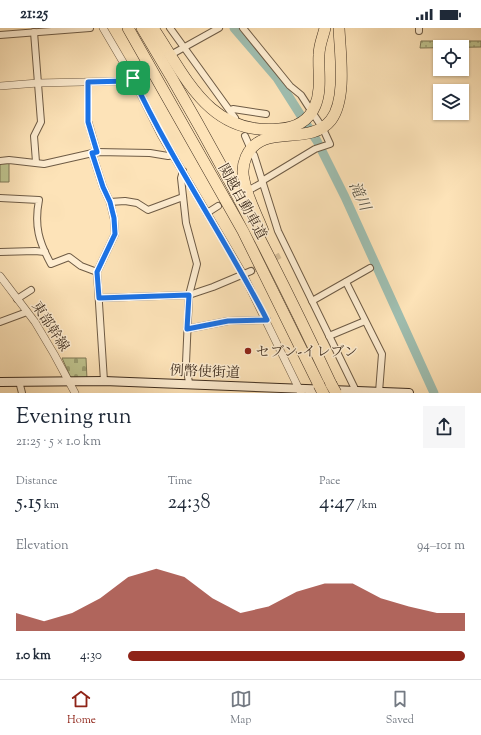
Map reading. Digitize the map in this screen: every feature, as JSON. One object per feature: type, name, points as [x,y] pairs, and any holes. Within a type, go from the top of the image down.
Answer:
[{"type":"highway","name":"関越自動車道","points":[[128,28],[243,231],[321,389]]},
{"type":"highway","name":"関越自動車道","points":[[142,28],[214,152],[280,277],[333,389]]},
{"type":"highway","points":[[153,28],[201,99],[223,118],[242,127],[265,130],[299,130]]},
{"type":"highway","points":[[299,130],[312,112],[317,99],[319,52],[325,28]]},
{"type":"highway","points":[[280,277],[245,186],[243,166],[248,153],[260,141],[299,130],[322,128],[331,120],[340,99],[339,28]]},
{"type":"main road","name":"例幣使街道","points":[[0,382],[68,380],[189,383],[252,389],[409,393]]},
{"type":"street","points":[[0,35],[90,28]]},
{"type":"street","points":[[104,28],[133,78],[147,109],[172,155],[183,171],[243,274],[267,320],[300,391]]},
{"type":"street","points":[[170,28],[235,118]]},
{"type":"street","points":[[174,53],[219,28]]},
{"type":"street","points":[[242,28],[290,86],[301,95],[322,128],[330,144],[315,149],[251,188]]},
{"type":"street","points":[[34,32],[41,122],[34,136],[36,162]]},
{"type":"street","points":[[0,86],[38,83],[127,81],[142,72]]},
{"type":"street","points":[[88,82],[88,122],[103,187],[110,202],[114,218],[115,234],[97,272],[104,381]]},
{"type":"street","points":[[230,110],[233,109],[266,114]]},
{"type":"street","points":[[245,136],[249,145]]},
{"type":"street","points":[[0,161],[9,160],[44,164],[95,152],[172,155]]},
{"type":"street","points":[[254,155],[270,211],[288,252],[356,392]]},
{"type":"street","points":[[183,171],[181,178],[186,223],[197,264],[189,295],[186,363],[189,383]]},
{"type":"street","points":[[110,202],[125,201],[137,203],[148,210],[183,197]]},
{"type":"street","points":[[0,198],[39,200],[36,228],[45,252],[52,264],[70,258],[81,266],[97,272]]},
{"type":"street","points":[[207,213],[218,206]]},
{"type":"street","points":[[0,252],[45,252]]},
{"type":"street","points":[[281,255],[288,252]]},
{"type":"street","points":[[312,301],[370,268]]},
{"type":"street","points":[[99,298],[189,295],[252,270]]},
{"type":"street","name":"東部幹線","points":[[0,276],[27,312],[54,354],[75,393]]},
{"type":"street","points":[[346,282],[382,354],[379,392]]},
{"type":"street","points":[[17,299],[31,290]]},
{"type":"street","points":[[0,322],[27,312]]},
{"type":"street","points":[[187,329],[228,321],[267,320]]},
{"type":"street","points":[[329,336],[365,321]]},
{"type":"street","points":[[19,381],[22,393]]},
{"type":"green space","points":[[421,41],[433,41],[433,48],[420,48]]},
{"type":"green space","points":[[469,41],[481,41],[481,47],[469,47]]},
{"type":"green space","points":[[9,162],[9,182],[0,182],[0,164]]},
{"type":"green space","points":[[62,358],[86,358],[87,379],[71,378]]},
{"type":"waterway","name":"滝川","points":[[234,28],[277,78],[317,141],[345,197],[434,393]]},
{"type":"tunnel","points":[[251,271],[281,255]]},
{"type":"place","name":"セブン-イレブン","points":[[248,351]]},
{"type":"route","points":[[133,78],[147,109],[172,155],[183,171],[243,274],[267,320],[228,321],[187,329],[189,295],[168,297],[99,298],[97,272],[115,234],[114,218],[110,202],[103,187],[92,153],[97,152],[88,122],[88,82],[127,81],[133,78]]}]
